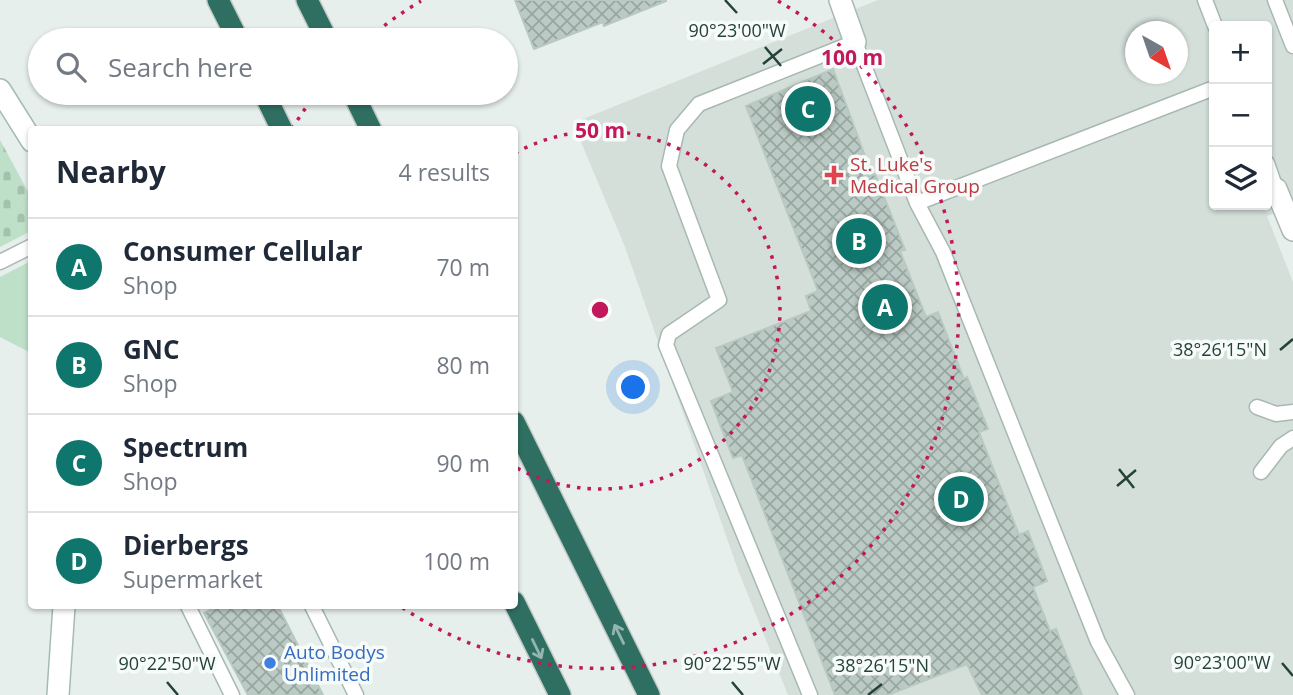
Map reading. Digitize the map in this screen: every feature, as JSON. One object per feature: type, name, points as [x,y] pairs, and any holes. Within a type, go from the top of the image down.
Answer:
[{"type":"highway","points":[[218,0],[232,28]]},
{"type":"highway","points":[[307,0],[321,28]]},
{"type":"highway","points":[[270,105],[280,126]]},
{"type":"highway","points":[[359,105],[369,126]]},
{"type":"highway","points":[[518,430],[649,695]]},
{"type":"highway","points":[[517,609],[560,695]]},
{"type":"street","points":[[840,0],[855,42]]},
{"type":"street","points":[[0,90],[28,135]]},
{"type":"street","points":[[1276,190],[1293,229]]},
{"type":"street","points":[[58,695],[64,609]]},
{"type":"lane","points":[[1205,0],[1213,21]]},
{"type":"lane","points":[[1275,0],[1293,46]]},
{"type":"lane","points":[[810,695],[666,345],[669,334],[719,300],[668,166],[677,130],[699,104],[855,42],[917,203],[943,252],[1098,642],[1127,695]]},
{"type":"lane","points":[[917,203],[1209,90]]},
{"type":"lane","points":[[1272,178],[1276,190]]},
{"type":"lane","points":[[0,262],[28,248]]},
{"type":"lane","points":[[1257,407],[1276,414],[1293,412]]},
{"type":"lane","points":[[1261,472],[1281,446],[1293,438]]},
{"type":"lane","points":[[189,609],[232,695]]},
{"type":"lane","points":[[313,609],[356,695]]},
{"type":"shaded area","points":[[878,0],[1293,0],[1293,207],[1267,216],[1293,282],[1293,695],[788,695],[738,570],[625,247],[573,123]]},
{"type":"green space","points":[[0,140],[28,191],[28,233],[0,247]]},
{"type":"green space","points":[[28,263],[28,351],[0,337],[0,277]]},
{"type":"building","points":[[515,0],[666,1],[604,26],[603,22],[534,49]]},
{"type":"building","points":[[833,69],[872,175],[875,174],[905,250],[900,251],[926,317],[938,312],[964,379],[967,377],[988,429],[979,432],[1019,535],[1028,531],[1047,581],[1033,587],[1050,631],[1056,629],[1082,695],[982,695],[967,664],[888,695],[835,695],[742,455],[733,458],[711,401],[733,392],[716,348],[811,311],[806,296],[818,291],[746,106]]},
{"type":"building","name":"Auto Bodys Unlimited","points":[[213,609],[280,609],[323,695],[248,695],[204,613]]},
{"type":"place","name":"Spectrum","points":[[808,109]]},
{"type":"place","name":"St. Luke's Medical Group","points":[[834,175]]},
{"type":"place","name":"GNC","points":[[859,241]]},
{"type":"place","name":"Consumer Cellular","points":[[885,307]]},
{"type":"place","name":"Dierbergs","points":[[961,499]]},
{"type":"place","name":"Auto Bodys Unlimited","points":[[270,663]]}]
